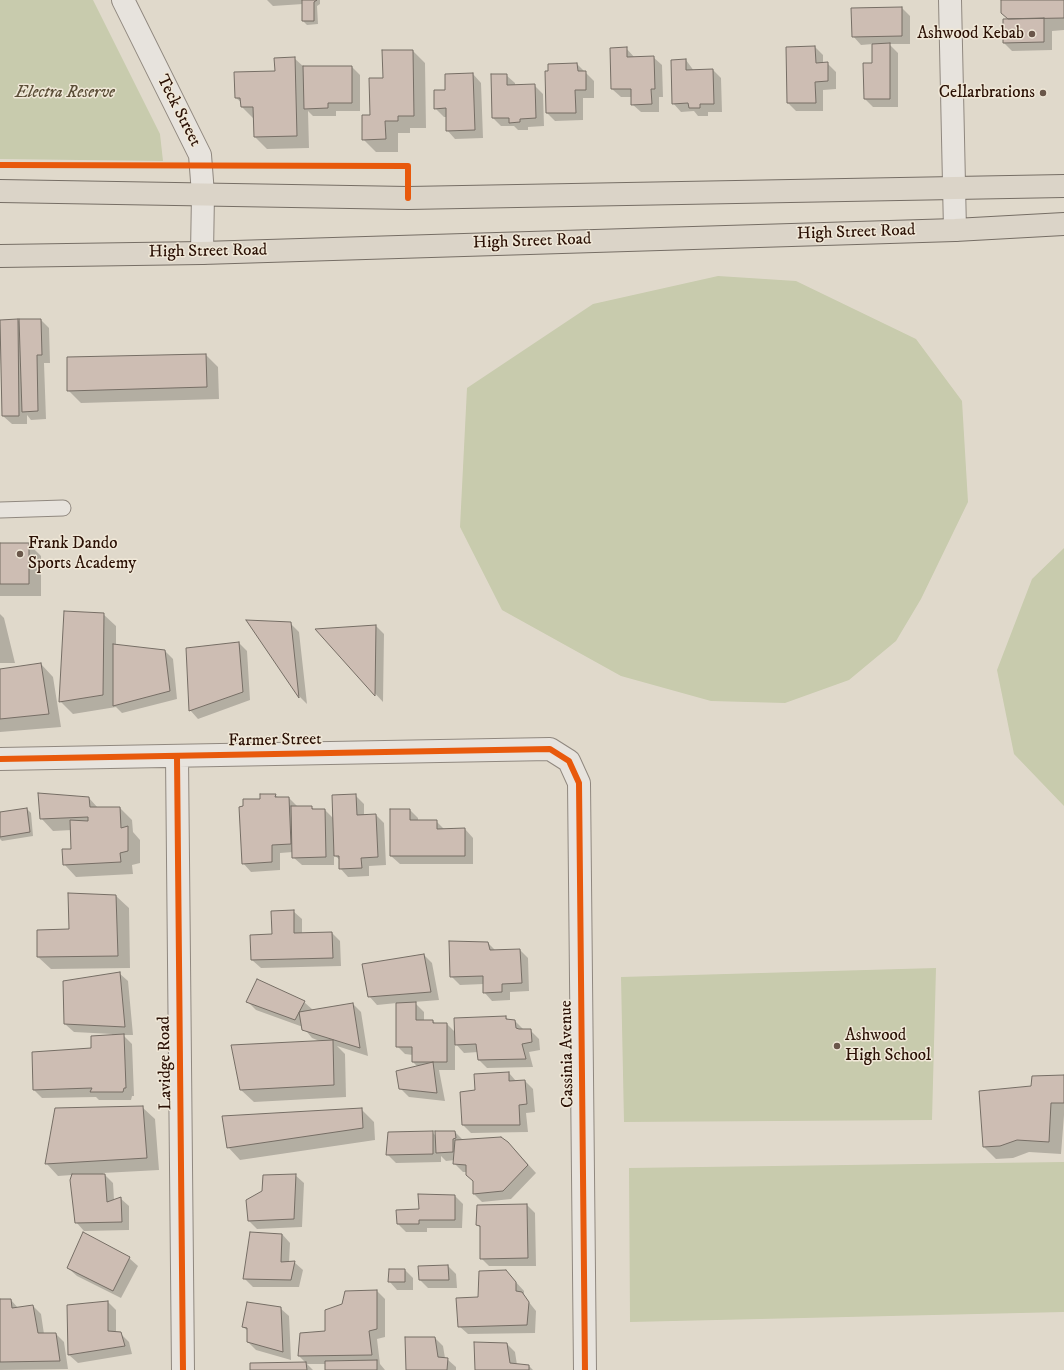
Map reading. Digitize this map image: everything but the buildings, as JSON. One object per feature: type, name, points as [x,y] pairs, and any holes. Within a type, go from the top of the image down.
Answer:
[{"type":"main road","points":[[0,191],[408,198],[1064,186]]},
{"type":"main road","name":"High Street Road","points":[[0,256],[202,253],[955,230],[1064,224]]},
{"type":"street","name":"Teck Street","points":[[123,0],[200,155],[203,194],[202,253]]},
{"type":"street","points":[[950,0],[955,230]]},
{"type":"street","name":"Farmer Street","points":[[0,759],[177,757],[550,749]]},
{"type":"street","name":"Cassinia Avenue","points":[[550,749],[569,761],[579,783],[585,1370]]},
{"type":"street","name":"Lavidge Road","points":[[177,757],[183,1370]]},
{"type":"lane","points":[[0,510],[63,508]]},
{"type":"green space","name":"Electra Reserve","points":[[0,0],[93,0],[160,134],[163,161],[0,159]]},
{"type":"green space","points":[[718,276],[796,281],[916,339],[962,401],[968,502],[921,599],[896,641],[849,680],[785,703],[711,701],[621,676],[502,610],[460,527],[467,388],[593,304]]},
{"type":"green space","points":[[1064,548],[1064,806],[1014,754],[997,670],[1032,579]]},
{"type":"green space","points":[[936,968],[932,1120],[624,1122],[621,977]]},
{"type":"green space","points":[[1064,1162],[1064,1312],[630,1322],[629,1168]]},
{"type":"cycle path","points":[[0,165],[408,166],[408,198]]},
{"type":"cycle path","points":[[0,759],[550,749],[569,761],[579,783],[585,1370]]},
{"type":"cycle path","points":[[177,757],[183,1370]]},
{"type":"place","name":"Ashwood Kebab","points":[[1032,34]]},
{"type":"place","name":"Cellarbrations","points":[[1043,93]]},
{"type":"place","name":"Frank Dando Sports Academy","points":[[20,554]]},
{"type":"place","name":"Ashwood High School","points":[[837,1046]]}]
